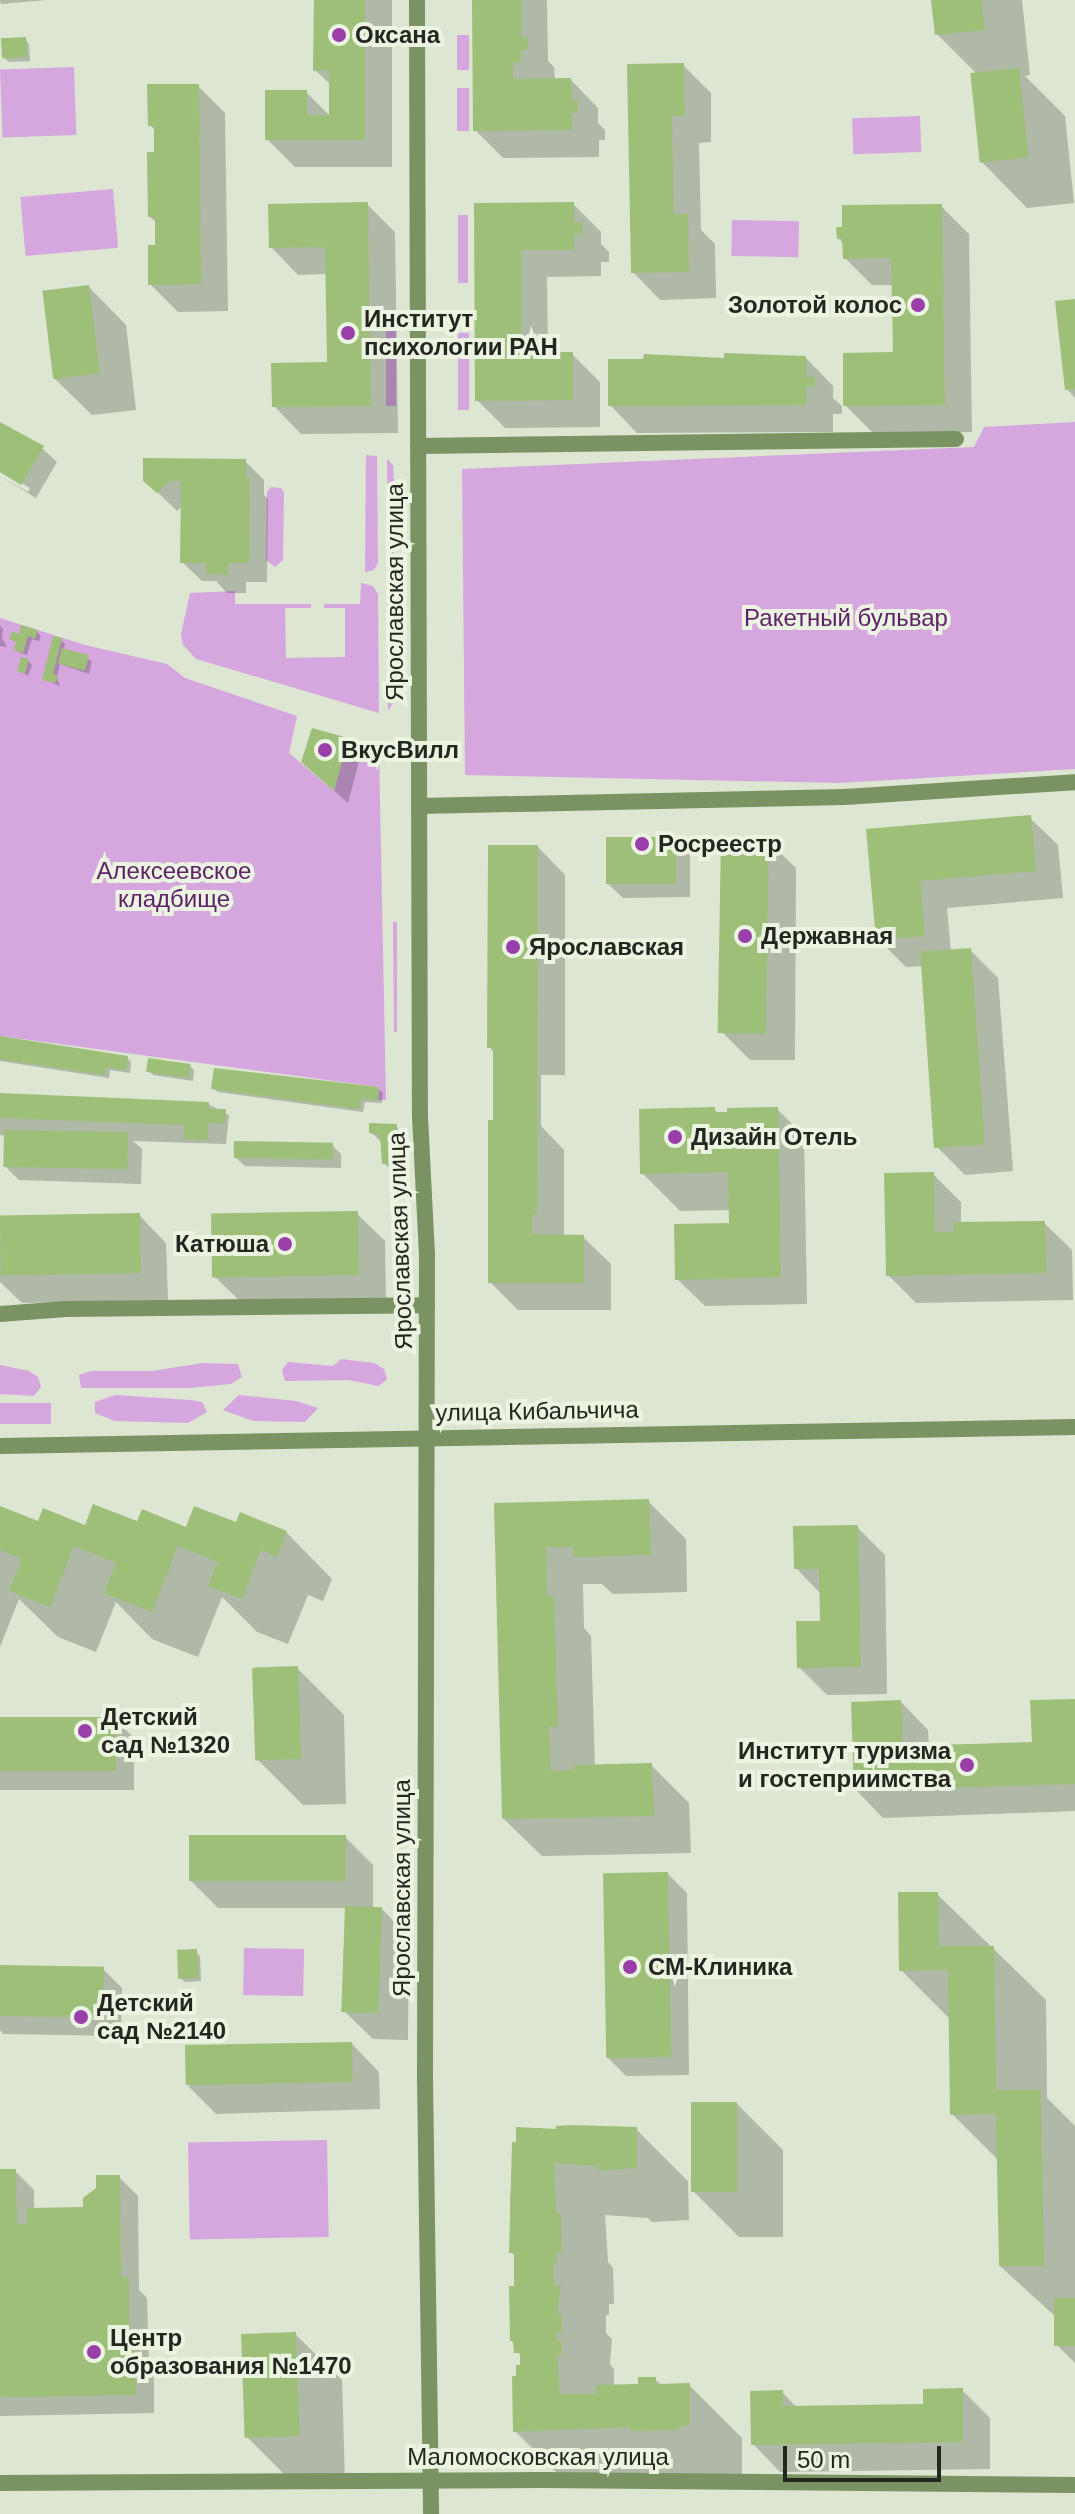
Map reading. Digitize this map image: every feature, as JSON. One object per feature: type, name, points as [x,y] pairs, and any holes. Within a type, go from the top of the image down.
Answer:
[{"type":"street","name":"Ярославская улица","points":[[417,0],[420,1117],[427,1305],[425,2077],[431,2514]]},
{"type":"street","points":[[418,446],[956,439]]},
{"type":"street","points":[[419,806],[845,797],[1075,782]]},
{"type":"street","points":[[0,1314],[66,1309],[427,1305]]},
{"type":"street","name":"улица Кибальчича","points":[[0,1446],[1075,1427]]},
{"type":"street","name":"Маломосковская улица","points":[[0,2483],[431,2480],[1075,2485]]},
{"type":"green space","points":[[457,35],[469,35],[469,70],[457,70]]},
{"type":"green space","points":[[74,67],[76,135],[2,138],[0,70]]},
{"type":"green space","points":[[457,88],[469,88],[469,131],[457,131]]},
{"type":"green space","points":[[920,116],[921,152],[853,154],[852,118]]},
{"type":"green space","points":[[113,189],[118,248],[25,256],[20,197]]},
{"type":"green space","points":[[458,215],[468,215],[468,283],[458,283]]},
{"type":"green space","points":[[732,220],[799,221],[798,257],[731,256]]},
{"type":"green space","points":[[386,331],[396,331],[396,406],[386,406]]},
{"type":"green space","points":[[458,333],[469,333],[469,410],[458,410]]},
{"type":"green space","name":"Ракетный бульвар","points":[[1075,422],[1075,769],[839,783],[465,775],[462,469],[974,447],[984,427]]},
{"type":"green space","points":[[366,455],[377,456],[378,563],[374,570],[365,572]]},
{"type":"green space","points":[[387,459],[393,465],[394,485],[394,561],[388,567]]},
{"type":"green space","points":[[271,487],[281,488],[284,492],[283,560],[275,567],[266,560],[267,492]]},
{"type":"green space","points":[[361,583],[373,586],[378,594],[379,713],[196,659],[183,645],[181,634],[190,593],[235,591],[235,604],[311,604],[311,608],[285,608],[286,658],[345,657],[345,608],[324,608],[324,604],[360,604]]},
{"type":"green space","points":[[387,590],[394,600],[395,700],[388,711]]},
{"type":"green space","name":"Алексеевское кладбище","points":[[0,618],[85,645],[167,664],[185,678],[297,716],[289,753],[334,791],[348,738],[379,751],[386,1100],[378,1100],[379,1087],[0,1036]]},
{"type":"green space","points":[[393,922],[397,922],[397,1032],[394,1032]]},
{"type":"green space","points":[[341,1359],[374,1363],[384,1369],[387,1379],[379,1386],[348,1380],[285,1381],[282,1370],[288,1362],[333,1366]]},
{"type":"green space","points":[[203,1363],[238,1364],[242,1377],[231,1384],[189,1388],[81,1388],[79,1375],[91,1371],[152,1371]]},
{"type":"green space","points":[[0,1365],[29,1371],[38,1377],[41,1387],[34,1396],[0,1394]]},
{"type":"green space","points":[[115,1395],[202,1402],[207,1412],[188,1423],[115,1421],[95,1413],[95,1402]]},
{"type":"green space","points":[[239,1395],[296,1401],[318,1408],[305,1422],[253,1421],[223,1410]]},
{"type":"green space","points":[[0,1403],[51,1403],[51,1424],[0,1424]]},
{"type":"green space","points":[[244,1948],[304,1949],[303,1996],[243,1995]]},
{"type":"green space","points":[[327,2140],[329,2237],[190,2239],[188,2142]]},
{"type":"building","name":"Оксана","points":[[314,0],[365,0],[365,140],[265,140],[265,90],[307,90],[307,115],[329,115],[329,70],[313,71]]},
{"type":"building","points":[[472,0],[521,0],[521,37],[528,37],[528,50],[521,50],[521,62],[513,63],[513,79],[571,78],[572,100],[578,100],[578,113],[572,113],[572,130],[473,131]]},
{"type":"building","points":[[931,0],[981,0],[985,30],[935,35]]},
{"type":"building","points":[[26,37],[27,57],[2,58],[1,38]]},
{"type":"building","points":[[684,63],[685,116],[672,116],[674,214],[688,214],[689,272],[631,273],[627,64]]},
{"type":"building","points":[[1019,68],[1028,158],[980,163],[970,73]]},
{"type":"building","points":[[147,84],[199,84],[201,284],[148,285],[148,245],[155,245],[155,217],[148,217],[147,152],[154,152],[154,126],[148,126]]},
{"type":"building","name":"Институт психологии РАН","points":[[368,202],[371,406],[272,407],[271,363],[327,362],[325,247],[269,248],[268,204]]},
{"type":"building","points":[[574,202],[574,222],[582,222],[582,235],[574,235],[574,250],[521,250],[521,352],[573,352],[573,400],[475,401],[474,203]]},
{"type":"building","name":"Золотой колос","points":[[942,204],[945,405],[843,406],[843,353],[893,352],[891,258],[843,259],[842,238],[837,239],[836,227],[842,227],[842,205]]},
{"type":"building","points":[[89,285],[100,373],[53,379],[42,291]]},
{"type":"building","points":[[1075,299],[1075,389],[1065,390],[1055,301]]},
{"type":"building","name":"Золотой колос","points":[[724,353],[806,356],[806,377],[815,377],[815,387],[806,387],[807,405],[608,406],[608,359],[643,359],[644,354],[724,358]]},
{"type":"building","points":[[0,422],[44,446],[21,485],[0,472]]},
{"type":"building","points":[[143,458],[246,459],[246,478],[250,478],[249,563],[228,563],[228,575],[206,574],[206,563],[180,563],[181,481],[170,481],[157,493],[143,481]]},
{"type":"building","points":[[21,625],[38,630],[35,639],[28,636],[23,653],[14,650],[16,642],[9,639],[12,631],[19,634]]},
{"type":"building","points":[[53,636],[62,638],[53,674],[58,675],[56,683],[42,680]]},
{"type":"building","points":[[62,648],[89,655],[85,671],[58,663]]},
{"type":"building","points":[[21,657],[29,659],[25,673],[17,672]]},
{"type":"building","name":"ВкусВилл","points":[[312,728],[348,738],[334,791],[301,762]]},
{"type":"building","points":[[1031,815],[1036,871],[920,881],[925,936],[876,940],[866,829]]},
{"type":"building","points":[[606,837],[676,837],[676,884],[606,884]]},
{"type":"building","name":"Державная","points":[[721,838],[769,839],[766,1034],[718,1033]]},
{"type":"building","points":[[488,845],[538,845],[537,1215],[532,1215],[532,1234],[584,1235],[584,1283],[488,1283],[488,1120],[493,1120],[493,1048],[487,1048]]},
{"type":"building","points":[[971,948],[985,1145],[934,1148],[920,952]]},
{"type":"building","points":[[0,1036],[128,1056],[126,1070],[106,1067],[105,1075],[0,1059]]},
{"type":"building","points":[[148,1058],[191,1064],[189,1078],[146,1072]]},
{"type":"building","points":[[214,1068],[379,1087],[378,1100],[361,1099],[359,1109],[211,1089]]},
{"type":"building","points":[[0,1093],[209,1102],[209,1109],[226,1109],[225,1124],[208,1123],[208,1140],[184,1139],[184,1125],[0,1118]]},
{"type":"building","points":[[715,1107],[715,1112],[727,1112],[727,1108],[778,1107],[781,1277],[675,1280],[674,1224],[729,1223],[728,1172],[640,1174],[639,1109]]},
{"type":"building","points":[[369,1123],[397,1124],[397,1163],[382,1164],[380,1135],[369,1133]]},
{"type":"building","points":[[4,1130],[128,1132],[127,1169],[3,1167]]},
{"type":"building","points":[[234,1141],[333,1143],[333,1160],[234,1158]]},
{"type":"building","points":[[934,1172],[935,1232],[954,1232],[954,1222],[1045,1221],[1046,1273],[886,1276],[884,1173]]},
{"type":"building","name":"Катюша","points":[[358,1211],[359,1275],[212,1278],[211,1214]]},
{"type":"building","points":[[140,1213],[141,1273],[1,1275],[0,1215]]},
{"type":"building","points":[[649,1499],[651,1555],[573,1557],[573,1547],[546,1547],[547,1596],[554,1596],[558,1727],[549,1727],[550,1771],[574,1770],[574,1765],[652,1763],[654,1816],[502,1819],[494,1503]]},
{"type":"building","points":[[93,1504],[137,1521],[142,1509],[186,1527],[194,1506],[236,1522],[240,1512],[287,1531],[277,1557],[261,1550],[242,1599],[208,1586],[218,1562],[178,1546],[152,1612],[104,1593],[116,1563],[74,1546],[50,1607],[9,1591],[22,1559],[0,1550],[0,1506],[38,1521],[43,1508],[85,1525]]},
{"type":"building","points":[[858,1525],[861,1667],[797,1668],[796,1621],[820,1621],[819,1569],[794,1569],[793,1526]]},
{"type":"building","points":[[298,1666],[301,1759],[255,1761],[252,1668]]},
{"type":"building","points":[[1075,1699],[1075,1784],[854,1791],[851,1702],[901,1700],[903,1746],[1032,1742],[1030,1700]]},
{"type":"building","points":[[0,1717],[116,1717],[116,1771],[0,1771]]},
{"type":"building","points":[[189,1835],[346,1835],[346,1881],[189,1881]]},
{"type":"building","points":[[668,1872],[671,2057],[606,2058],[603,1873]]},
{"type":"building","points":[[898,1892],[938,1892],[939,1946],[994,1946],[996,2090],[1041,2090],[1044,2266],[999,2266],[996,2114],[950,2115],[948,1970],[899,1971]]},
{"type":"building","points":[[345,1906],[382,1907],[378,2013],[341,2012]]},
{"type":"building","points":[[197,1949],[198,1978],[178,1979],[177,1950]]},
{"type":"building","points":[[0,1965],[104,1967],[103,2018],[0,2016]]},
{"type":"building","points":[[352,2042],[353,2082],[186,2085],[185,2045]]},
{"type":"building","points":[[691,2102],[737,2102],[737,2192],[691,2192]]},
{"type":"building","points":[[556,2126],[637,2127],[637,2168],[598,2171],[598,2166],[554,2163],[556,2213],[561,2213],[562,2252],[557,2252],[557,2263],[554,2263],[554,2285],[561,2285],[557,2314],[562,2314],[562,2332],[557,2332],[557,2341],[562,2341],[562,2355],[557,2355],[560,2394],[596,2394],[596,2385],[638,2384],[638,2377],[656,2377],[656,2384],[690,2383],[690,2425],[679,2426],[679,2430],[630,2431],[630,2427],[513,2432],[512,2376],[516,2376],[516,2365],[520,2365],[520,2353],[514,2353],[513,2341],[510,2341],[509,2286],[514,2286],[514,2253],[509,2253],[512,2142],[516,2142],[516,2127],[556,2129]]},
{"type":"building","points":[[0,2169],[16,2169],[17,2224],[27,2224],[27,2208],[83,2207],[83,2198],[96,2188],[96,2175],[120,2175],[121,2277],[129,2277],[130,2349],[135,2349],[136,2395],[0,2397]]},
{"type":"building","points":[[1054,2298],[1075,2298],[1075,2346],[1054,2346]]},
{"type":"building","points":[[296,2332],[300,2436],[245,2438],[241,2334]]},
{"type":"building","points":[[963,2388],[963,2442],[751,2445],[750,2391],[783,2390],[783,2406],[923,2404],[923,2389]]},
{"type":"place","name":"Оксана","points":[[339,35]]},
{"type":"place","name":"Золотой колос","points":[[918,305]]},
{"type":"place","name":"Институт психологии РАН","points":[[348,333]]},
{"type":"place","name":"ВкусВилл","points":[[325,750]]},
{"type":"place","name":"Росреестр","points":[[642,844]]},
{"type":"place","name":"Державная","points":[[745,936]]},
{"type":"place","name":"Ярославская","points":[[513,947]]},
{"type":"place","name":"Дизайн Отель","points":[[675,1137]]},
{"type":"place","name":"Катюша","points":[[285,1244]]},
{"type":"place","name":"Детский сад №1320","points":[[85,1731]]},
{"type":"place","name":"Институт туризма и гостеприимства","points":[[967,1765]]},
{"type":"place","name":"СМ-Клиника","points":[[630,1967]]},
{"type":"place","name":"Детский сад №2140","points":[[81,2017]]},
{"type":"place","name":"Центр образования №1470","points":[[94,2352]]}]
